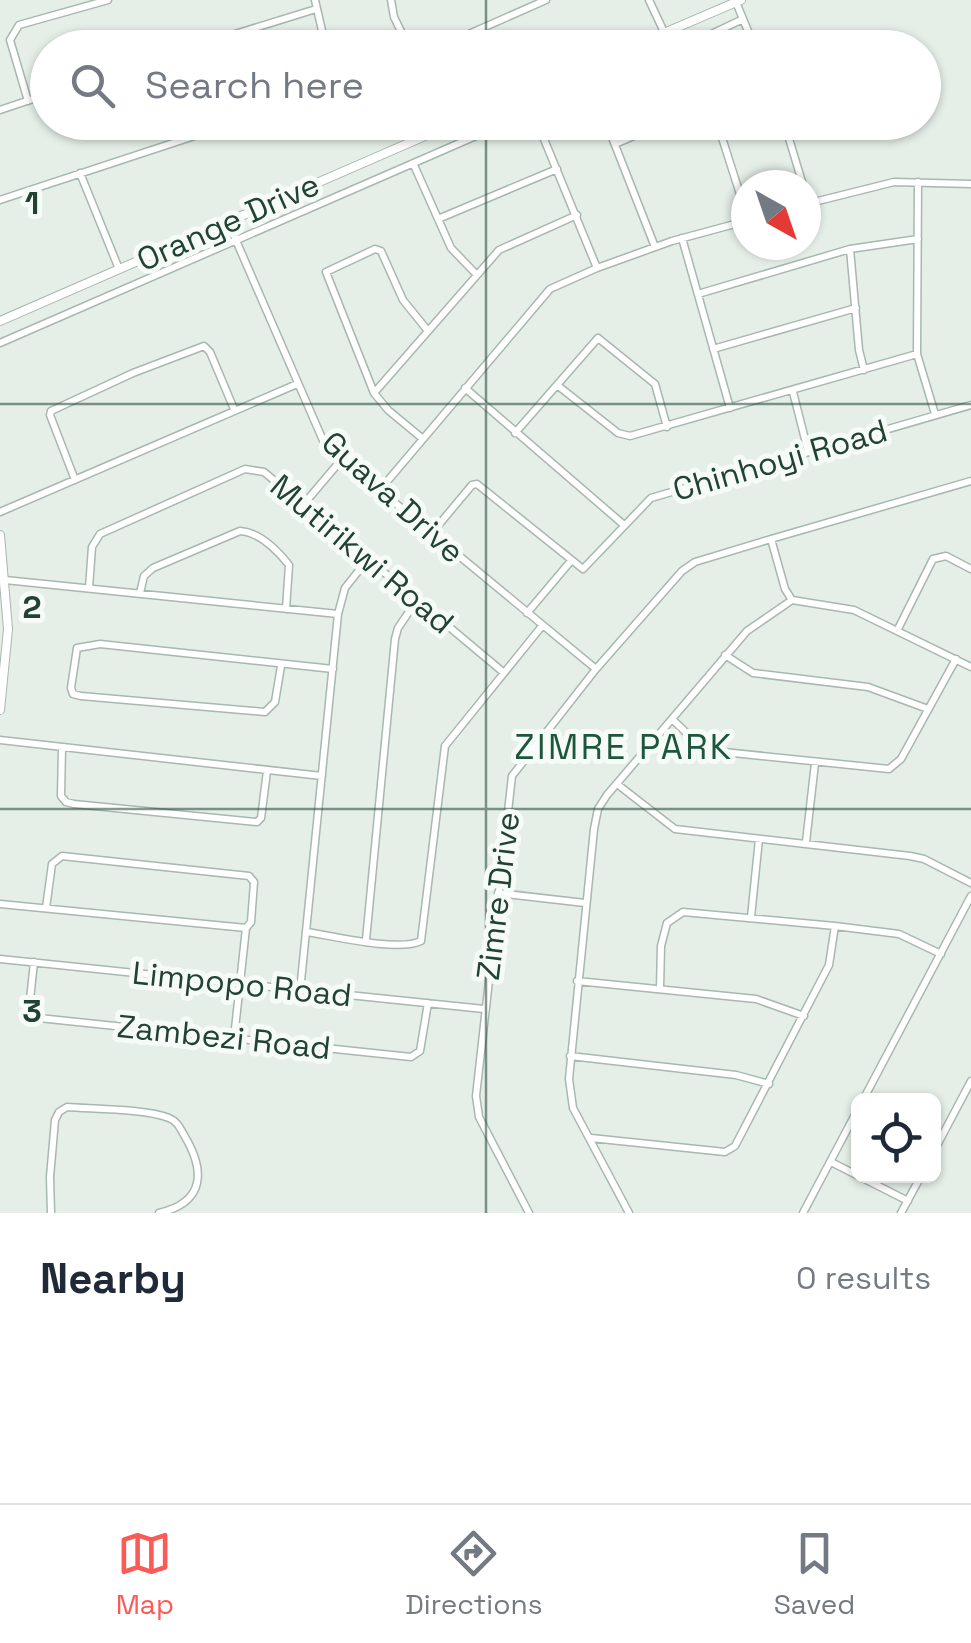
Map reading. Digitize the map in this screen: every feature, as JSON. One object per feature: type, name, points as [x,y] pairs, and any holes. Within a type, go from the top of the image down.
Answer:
[{"type":"street","points":[[0,110],[28,100],[10,40],[18,25],[108,0]]},
{"type":"street","points":[[391,0],[399,30]]},
{"type":"street","points":[[478,30],[546,0]]},
{"type":"street","points":[[649,0],[663,30]]},
{"type":"street","points":[[669,30],[738,1],[747,30]]},
{"type":"street","points":[[242,30],[315,5],[321,30]]},
{"type":"street","points":[[720,30],[743,19]]},
{"type":"street","points":[[0,200],[182,140]]},
{"type":"street","name":"Orange Drive","points":[[0,321],[416,140]]},
{"type":"street","points":[[0,342],[468,140]]},
{"type":"street","points":[[545,140],[597,268]]},
{"type":"street","points":[[613,140],[655,247]]},
{"type":"street","points":[[615,144],[624,140]]},
{"type":"street","points":[[723,140],[732,170]]},
{"type":"street","points":[[789,140],[798,170]]},
{"type":"street","points":[[414,164],[451,248],[476,274]]},
{"type":"street","points":[[438,219],[557,169]]},
{"type":"street","points":[[80,173],[120,269]]},
{"type":"street","points":[[821,198],[866,187],[918,182],[971,184]]},
{"type":"street","points":[[918,182],[918,354],[935,414]]},
{"type":"street","points":[[374,393],[500,250],[577,215]]},
{"type":"street","name":"Guava Drive","points":[[228,222],[321,439],[596,669]]},
{"type":"street","points":[[379,491],[550,289],[655,247],[731,225]]},
{"type":"street","points":[[682,238],[730,408]]},
{"type":"street","points":[[698,294],[850,249],[918,239]]},
{"type":"street","points":[[423,439],[374,393],[326,276],[329,268],[375,249],[380,251],[403,300],[428,331]]},
{"type":"street","points":[[850,249],[864,370]]},
{"type":"street","points":[[713,349],[856,308]]},
{"type":"street","points":[[515,433],[594,340],[600,338],[656,384],[667,427]]},
{"type":"street","points":[[75,480],[50,415],[52,411],[133,373],[204,346],[234,409]]},
{"type":"street","points":[[556,385],[624,436],[794,392],[918,354]]},
{"type":"street","points":[[0,512],[296,384]]},
{"type":"street","points":[[465,388],[624,525]]},
{"type":"street","points":[[794,392],[808,452]]},
{"type":"street","name":"Chinhoyi Road","points":[[570,562],[587,568],[650,498],[971,405]]},
{"type":"street","points":[[303,505],[342,459]]},
{"type":"street","name":"Mutirikwi Road","points":[[90,588],[92,546],[100,534],[245,469],[264,472],[503,672]]},
{"type":"street","name":"Zimre Drive","points":[[528,1213],[479,1117],[476,1096],[512,776],[596,669],[682,570],[695,562],[971,481]]},
{"type":"street","points":[[431,534],[472,485],[477,484],[570,562],[526,613]]},
{"type":"street","points":[[140,593],[144,576],[153,568],[247,530],[289,565],[286,610]]},
{"type":"street","points":[[0,535],[8,629],[0,710]]},
{"type":"street","points":[[771,539],[785,589],[792,600]]},
{"type":"street","points":[[898,629],[933,559],[946,556],[971,569]]},
{"type":"street","points":[[300,991],[338,614],[344,588],[368,559]]},
{"type":"street","points":[[5,580],[338,614]]},
{"type":"street","points":[[366,940],[395,639],[417,600]]},
{"type":"street","points":[[629,1213],[570,1096],[570,1056],[596,816],[617,784],[725,655],[747,631],[792,600],[854,610],[971,667]]},
{"type":"street","points":[[306,932],[415,944],[423,938],[444,746],[542,626]]},
{"type":"street","points":[[281,666],[275,702],[265,712],[81,696],[73,694],[70,688],[76,648],[90,645],[333,669]]},
{"type":"street","points":[[725,655],[753,673],[868,686],[928,709]]},
{"type":"street","points":[[672,720],[696,742],[714,751],[888,769],[896,766],[956,659]]},
{"type":"street","points":[[0,740],[322,776]]},
{"type":"street","points":[[62,748],[61,796],[74,804],[257,822],[261,818],[267,771]]},
{"type":"street","points":[[806,842],[815,764]]},
{"type":"street","points":[[617,784],[675,829],[924,859],[971,883]]},
{"type":"street","points":[[752,917],[759,839]]},
{"type":"street","points":[[46,908],[52,864],[62,856],[248,876],[255,889],[251,922],[246,928],[234,1038]]},
{"type":"street","points":[[498,893],[585,903]]},
{"type":"street","points":[[867,1093],[971,896]]},
{"type":"street","points":[[0,904],[246,928]]},
{"type":"street","points":[[660,988],[661,946],[671,919],[683,912],[899,934],[941,954]]},
{"type":"street","points":[[589,1138],[728,1151],[736,1146],[829,965],[835,926]]},
{"type":"street","name":"Limpopo Road","points":[[0,958],[484,1009]]},
{"type":"street","name":"Zambezi Road","points":[[34,962],[29,1009],[35,1016],[414,1057],[420,1051],[428,1003]]},
{"type":"street","points":[[578,981],[756,999],[804,1016]]},
{"type":"street","points":[[570,1056],[736,1075],[769,1084]]},
{"type":"street","points":[[941,1139],[968,1094],[971,1080]]},
{"type":"street","points":[[50,1213],[55,1120],[67,1107],[158,1116],[176,1122],[197,1160],[199,1177],[186,1199],[158,1213]]},
{"type":"street","points":[[803,1213],[851,1123]]},
{"type":"street","points":[[831,1162],[908,1201]]},
{"type":"street","points":[[901,1213],[917,1183]]},
{"type":"district","name":"ZIMRE PARK","points":[[624,747]]}]
